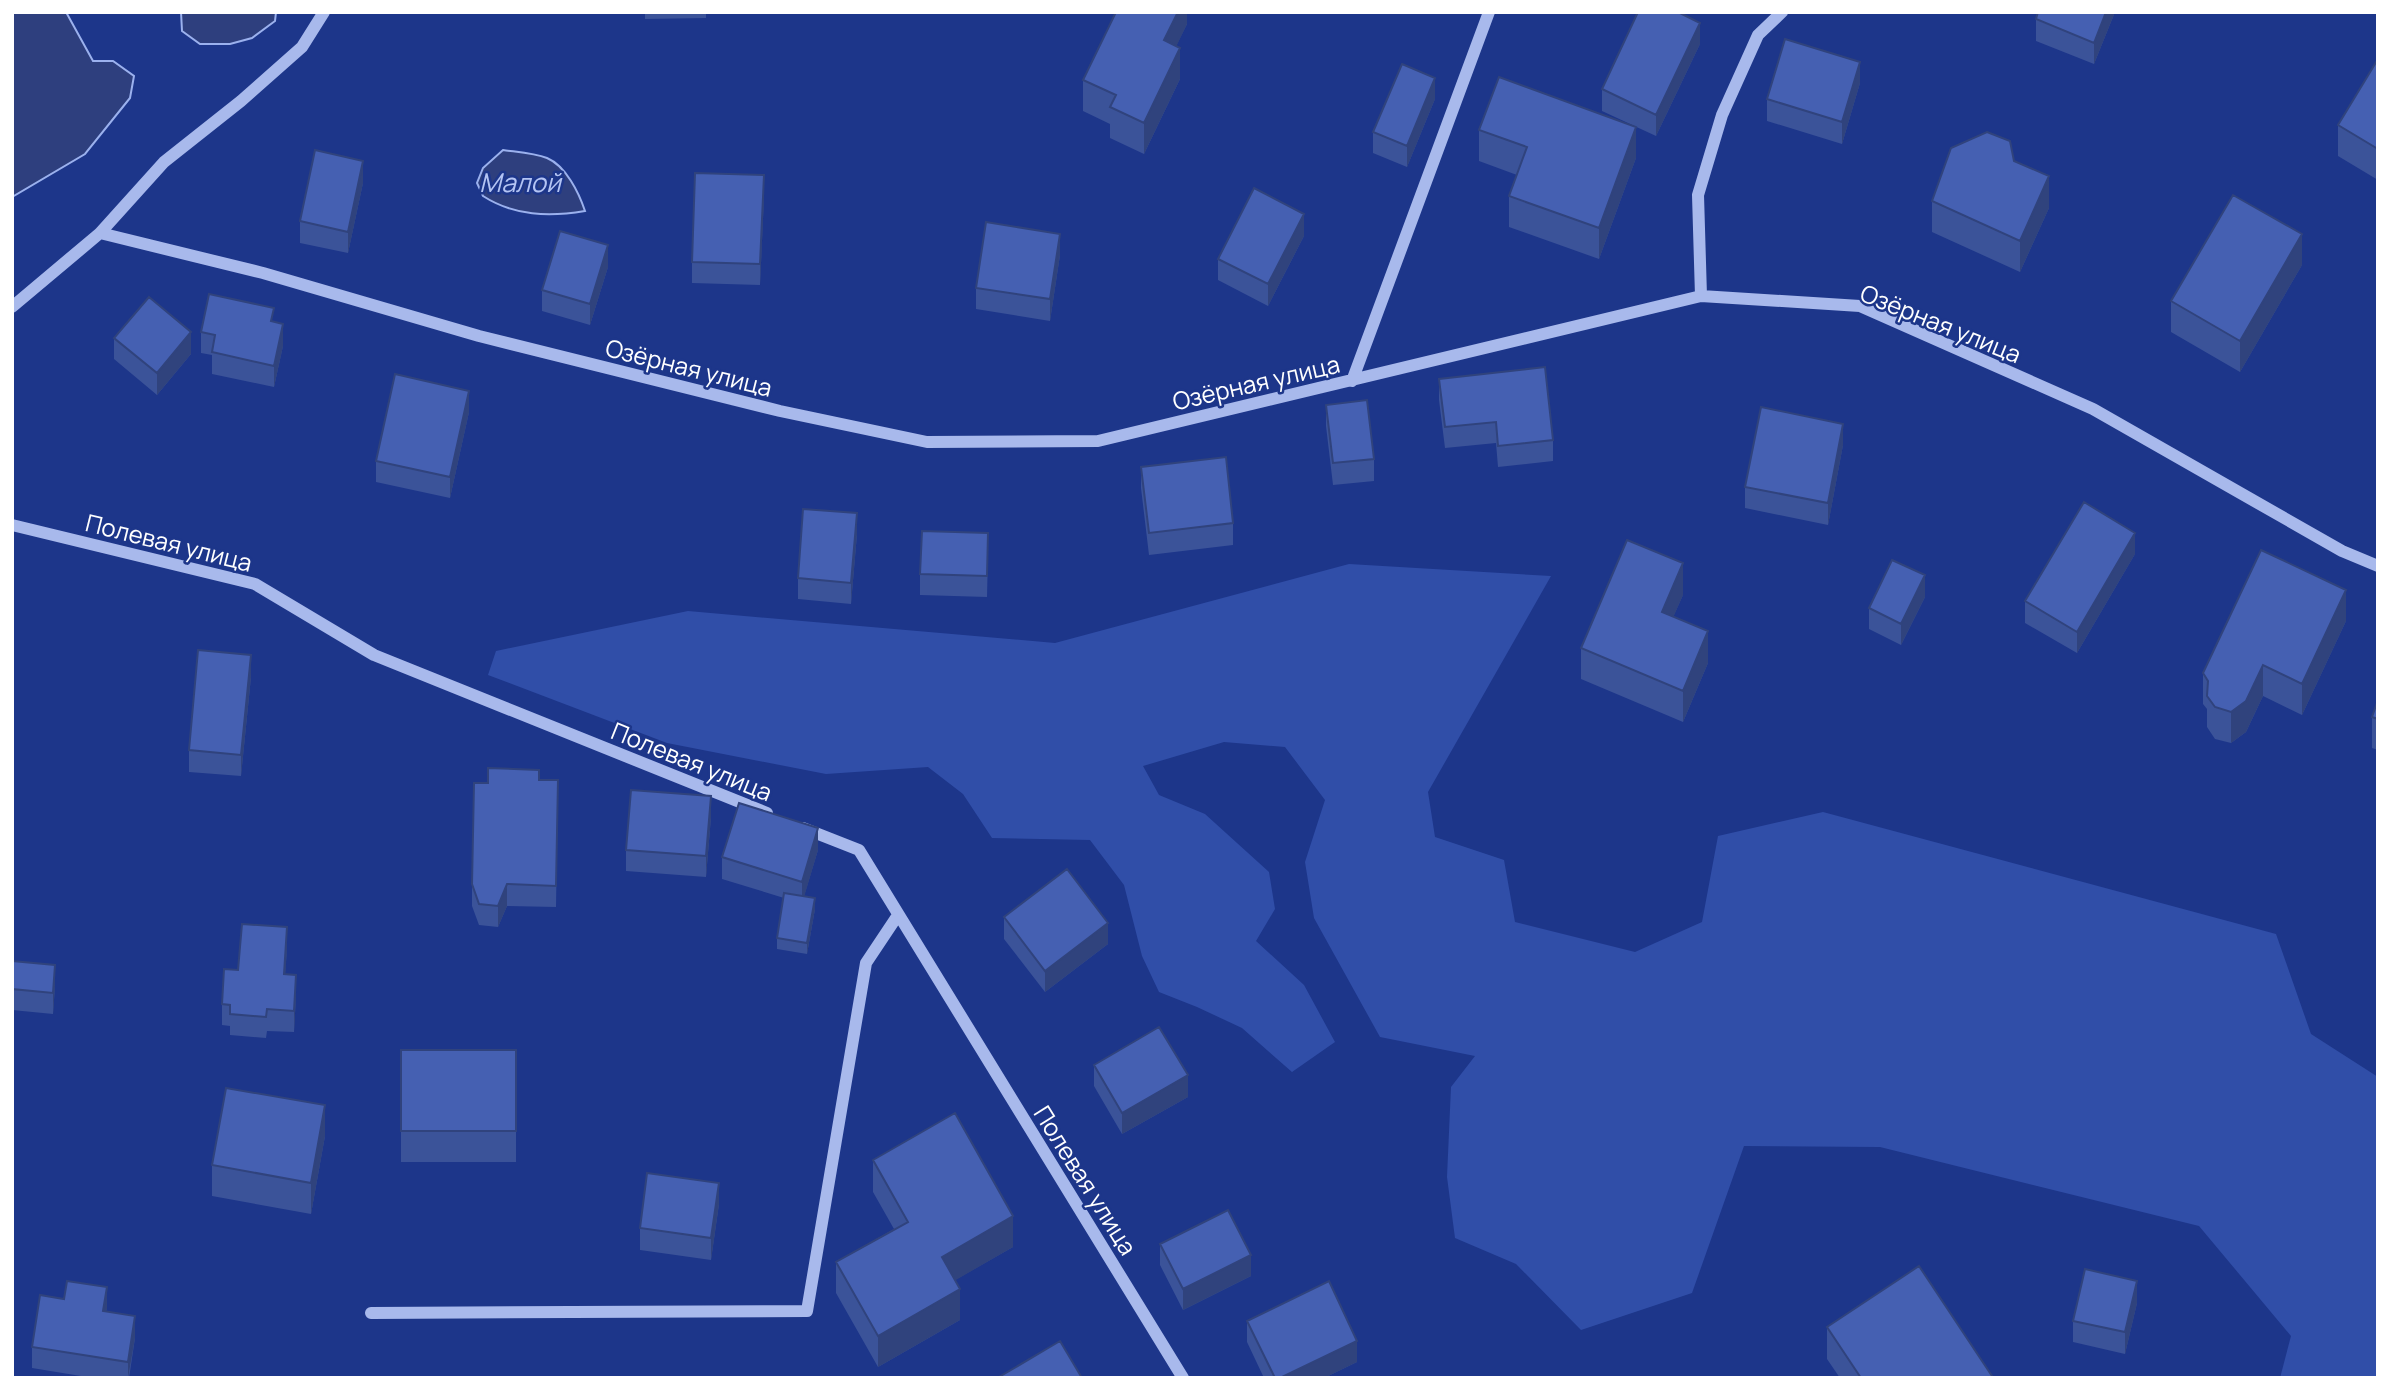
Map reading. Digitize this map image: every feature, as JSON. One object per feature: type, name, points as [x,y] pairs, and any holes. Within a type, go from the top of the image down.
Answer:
[{"type":"street","points":[[12,307],[100,233],[164,162],[241,101],[302,47],[324,12]]},
{"type":"street","points":[[1352,380],[1489,12]]},
{"type":"street","points":[[1701,296],[1698,195],[1722,115],[1758,35],[1782,12]]},
{"type":"street","name":"Озёрная улица","points":[[100,233],[263,273],[518,346],[780,411],[927,442],[1098,441],[1701,296],[1860,306],[2093,410],[2342,551],[2378,566]]},
{"type":"street","name":"Полевая улица","points":[[12,525],[255,584],[374,655],[782,820]]},
{"type":"street","name":"Полевая улица","points":[[795,825],[859,850],[1183,1378]]},
{"type":"street","points":[[371,1313],[807,1311],[866,963],[898,915]]},
{"type":"shaded area","points":[[1349,564],[1551,576],[1428,792],[1435,837],[1504,860],[1515,922],[1635,952],[1702,922],[1718,836],[1823,812],[2276,934],[2311,1034],[2378,1077],[2378,1378],[2280,1378],[2291,1336],[2199,1226],[1880,1147],[1744,1146],[1692,1293],[1581,1330],[1516,1264],[1455,1238],[1447,1177],[1451,1087],[1475,1056],[1380,1037],[1314,918],[1305,862],[1325,800],[1285,747],[1224,742],[1143,766],[1159,795],[1205,814],[1269,872],[1275,909],[1256,941],[1304,985],[1335,1042],[1292,1072],[1242,1028],[1159,992],[1142,956],[1124,885],[1090,840],[992,838],[963,794],[928,767],[826,774],[667,743],[488,675],[496,651],[688,611],[1055,643]]},
{"type":"water","points":[[12,12],[66,12],[93,61],[113,61],[134,76],[130,98],[85,154],[12,197]]},
{"type":"water","points":[[181,12],[276,12],[275,21],[252,38],[230,44],[200,44],[182,31]]},
{"type":"water","name":"Малой","points":[[503,150],[537,155],[554,162],[571,181],[585,211],[532,213],[507,208],[483,196],[477,183],[483,168]]},
{"type":"building","points":[[1116,12],[1178,12],[1164,40],[1180,48],[1144,123],[1110,107],[1116,95],[1083,80]]},
{"type":"building","points":[[1638,12],[1678,12],[1700,23],[1656,115],[1602,89]]},
{"type":"building","points":[[2038,12],[2106,12],[2094,43],[2036,19]]},
{"type":"building","points":[[1785,39],[1860,62],[1842,122],[1767,99]]},
{"type":"building","points":[[2378,59],[2378,149],[2338,125]]},
{"type":"building","points":[[1402,64],[1435,78],[1407,146],[1373,132]]},
{"type":"building","points":[[1499,77],[1636,127],[1599,228],[1509,196],[1527,147],[1479,130]]},
{"type":"building","points":[[1987,132],[2010,141],[2014,161],[2049,176],[2020,241],[1932,201],[1951,148]]},
{"type":"building","points":[[315,150],[363,161],[348,232],[300,221]]},
{"type":"building","points":[[695,173],[764,175],[760,264],[692,262]]},
{"type":"building","points":[[1254,188],[1304,214],[1268,284],[1218,259]]},
{"type":"building","points":[[2233,195],[2302,234],[2240,341],[2171,301]]},
{"type":"building","points":[[986,222],[1060,234],[1050,299],[976,288]]},
{"type":"building","points":[[560,231],[608,245],[590,304],[542,290]]},
{"type":"building","points":[[209,294],[274,308],[271,321],[283,324],[274,366],[212,352],[215,335],[201,332]]},
{"type":"building","points":[[149,297],[191,332],[157,373],[114,338]]},
{"type":"building","points":[[1545,367],[1553,440],[1498,446],[1496,422],[1445,427],[1439,379]]},
{"type":"building","points":[[395,374],[469,391],[450,477],[376,461]]},
{"type":"building","points":[[1367,400],[1374,459],[1333,463],[1326,405]]},
{"type":"building","points":[[1761,407],[1843,424],[1828,503],[1745,487]]},
{"type":"building","points":[[1226,457],[1233,523],[1149,533],[1141,467]]},
{"type":"building","points":[[2084,502],[2135,533],[2077,632],[2025,601]]},
{"type":"building","points":[[803,509],[857,513],[851,583],[798,578]]},
{"type":"building","points":[[922,531],[988,533],[987,576],[920,574]]},
{"type":"building","points":[[1627,540],[1683,563],[1662,612],[1708,631],[1683,691],[1581,648]]},
{"type":"building","points":[[2261,550],[2346,590],[2302,684],[2263,665],[2246,701],[2231,712],[2215,707],[2207,696],[2208,681],[2203,673]]},
{"type":"building","points":[[1892,560],[1925,575],[1901,624],[1869,608]]},
{"type":"building","points":[[198,650],[251,655],[241,755],[189,750]]},
{"type":"building","points":[[2378,700],[2378,719],[2372,717]]},
{"type":"building","points":[[488,768],[539,770],[539,780],[558,780],[556,886],[507,884],[498,906],[479,904],[472,884],[474,783],[488,783]]},
{"type":"building","points":[[631,790],[711,796],[706,856],[626,850]]},
{"type":"building","points":[[739,803],[818,828],[802,882],[722,857]]},
{"type":"building","points":[[1067,869],[1108,923],[1045,971],[1004,917]]},
{"type":"building","points":[[784,893],[815,898],[807,943],[777,938]]},
{"type":"building","points":[[242,924],[287,927],[284,974],[296,975],[294,1011],[267,1009],[266,1017],[230,1014],[230,1005],[222,1004],[224,969],[238,970]]},
{"type":"building","points":[[12,961],[55,965],[53,993],[12,989]]},
{"type":"building","points":[[1159,1027],[1188,1075],[1122,1113],[1094,1065]]},
{"type":"building","points":[[401,1050],[516,1050],[516,1131],[401,1131]]},
{"type":"building","points":[[226,1088],[325,1105],[311,1183],[212,1165]]},
{"type":"building","points":[[955,1113],[1013,1216],[942,1257],[960,1289],[878,1336],[836,1262],[908,1222],[873,1160]]},
{"type":"building","points":[[647,1173],[719,1183],[711,1238],[640,1228]]},
{"type":"building","points":[[1228,1210],[1251,1255],[1183,1289],[1160,1244]]},
{"type":"building","points":[[1919,1266],[1992,1376],[1989,1378],[1861,1378],[1827,1327]]},
{"type":"building","points":[[2085,1269],[2137,1281],[2125,1332],[2073,1321]]},
{"type":"building","points":[[67,1281],[107,1287],[103,1311],[135,1316],[128,1362],[32,1347],[40,1295],[64,1299]]},
{"type":"building","points":[[1329,1281],[1357,1341],[1275,1378],[1247,1321]]},
{"type":"building","points":[[1060,1341],[1082,1378],[999,1377]]}]
